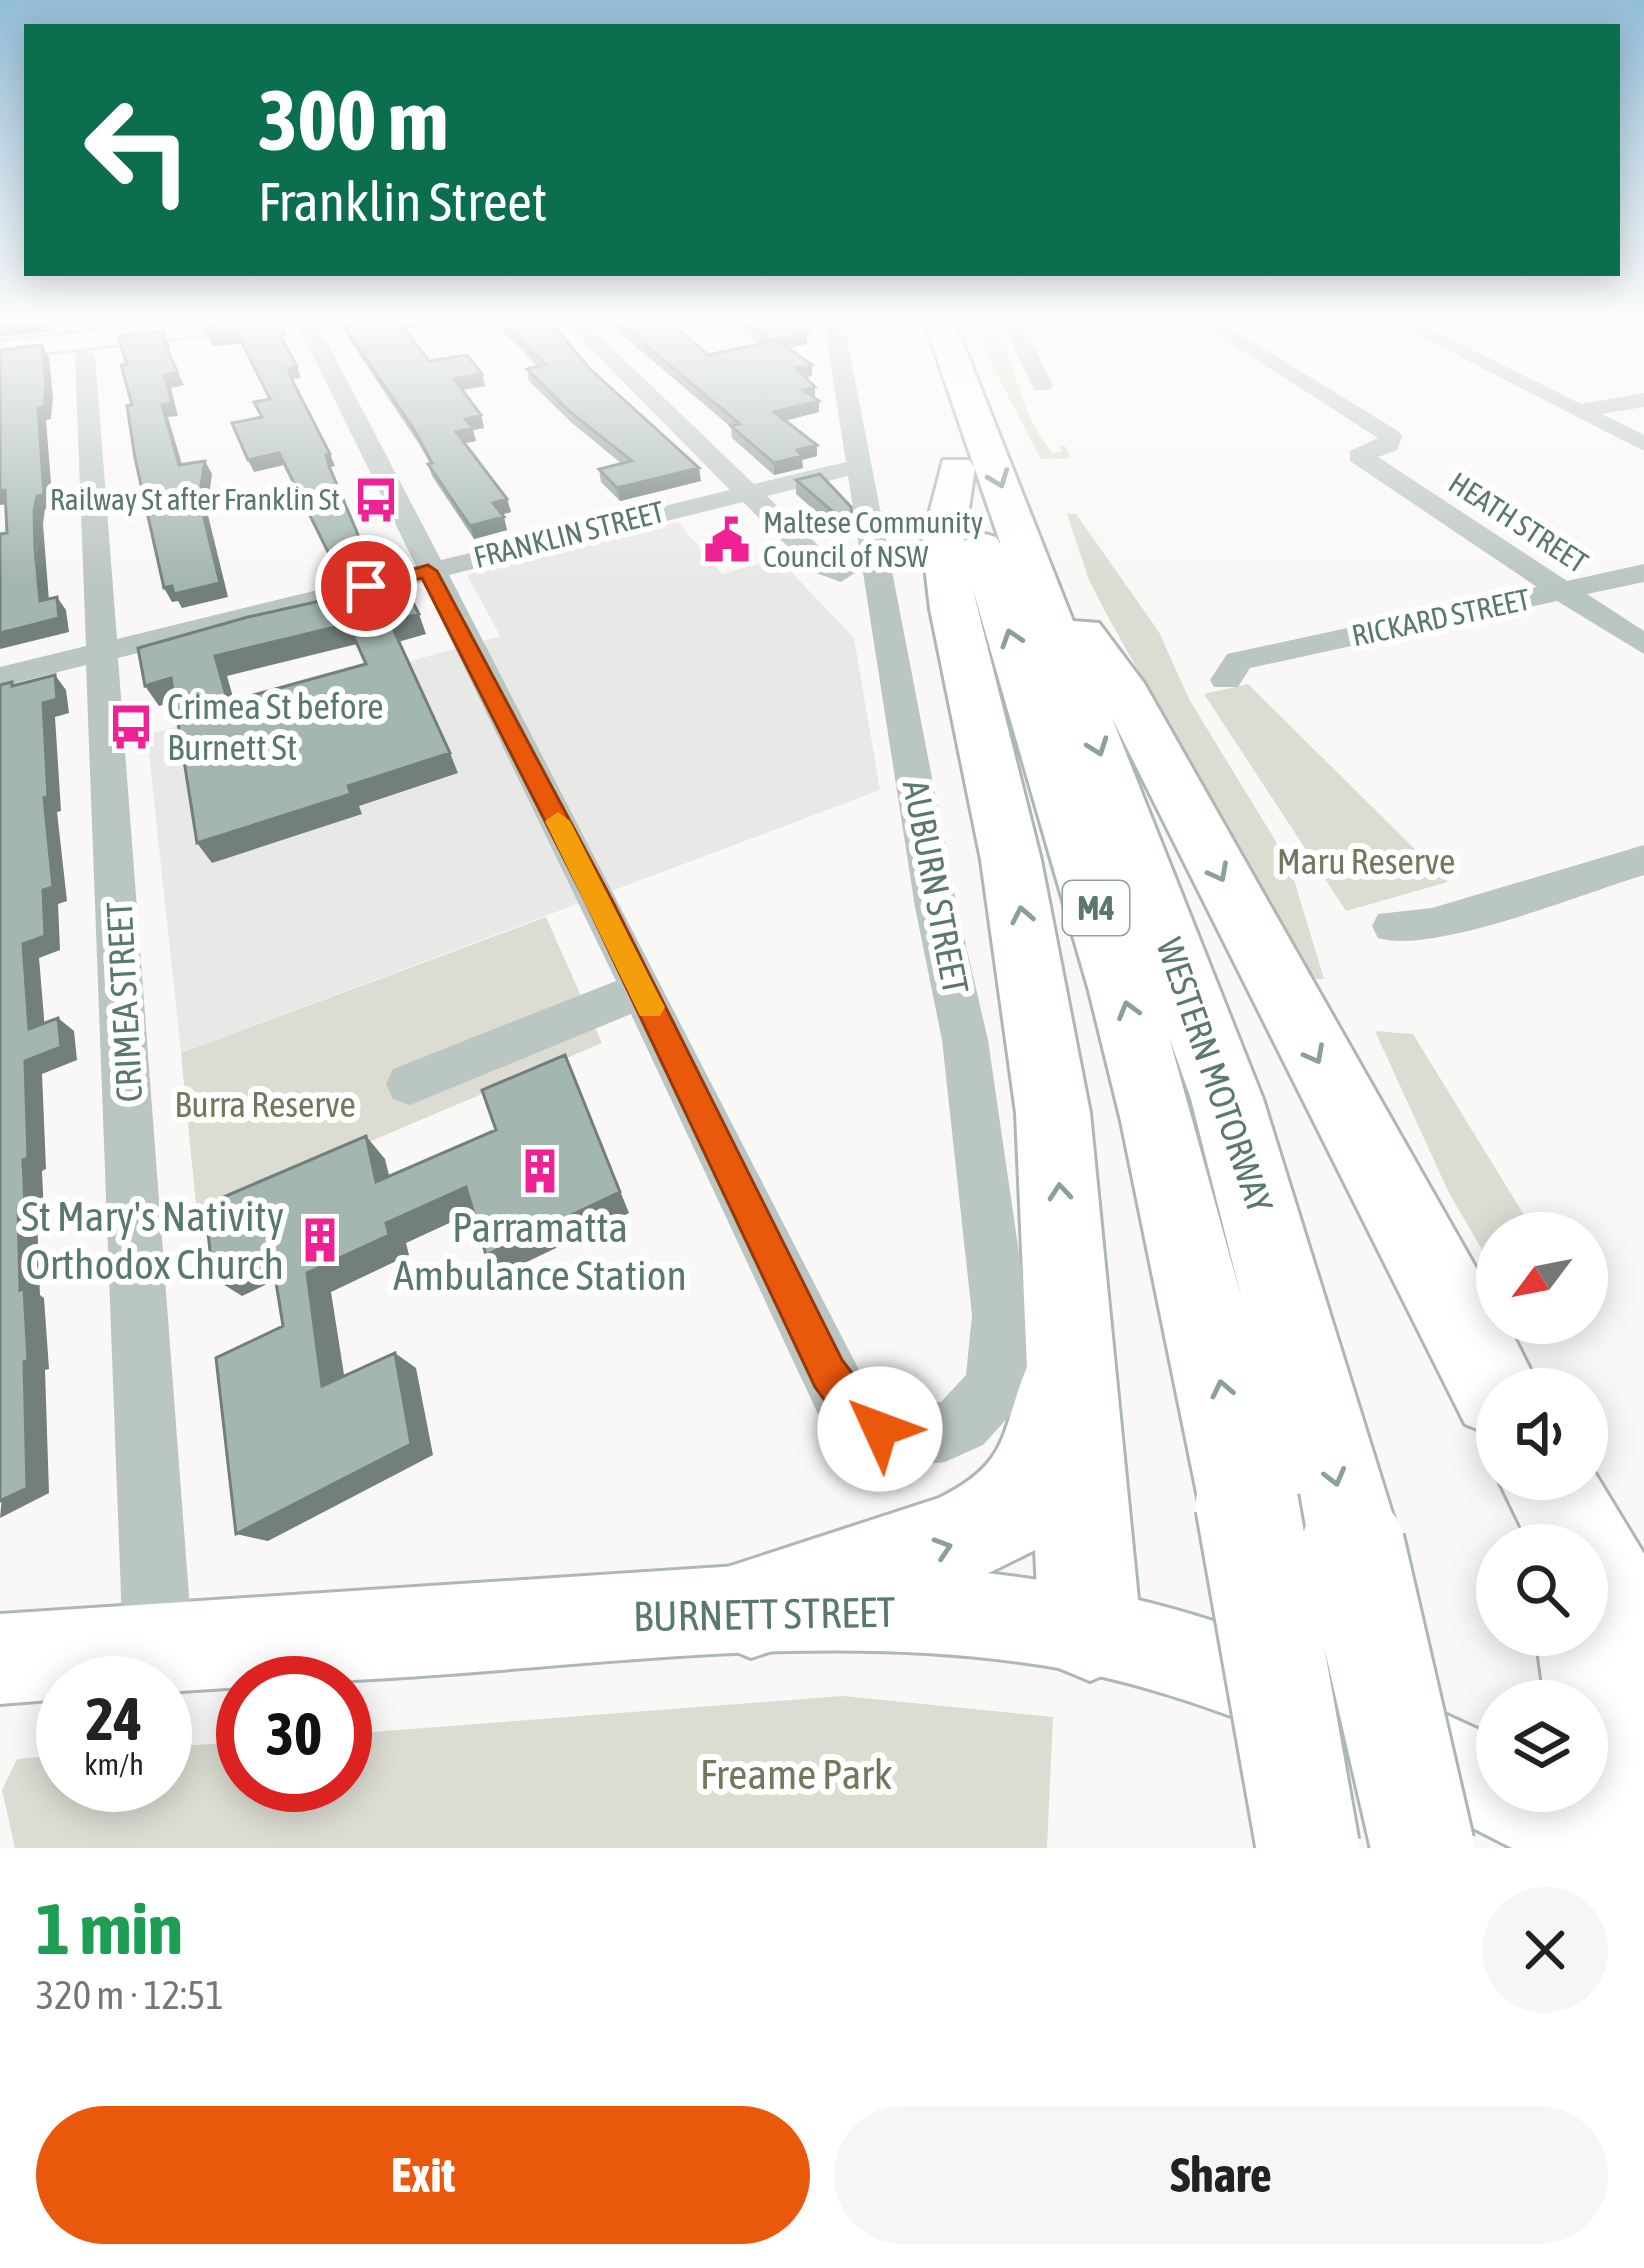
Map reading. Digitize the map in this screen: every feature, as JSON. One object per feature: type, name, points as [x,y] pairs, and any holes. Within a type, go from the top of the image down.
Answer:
[{"type":"highway","name":"WESTERN MOTORWAY","points":[[937,409],[1122,991],[1199,1285],[1247,1503],[1308,1848]]},
{"type":"highway","name":"WESTERN MOTORWAY","points":[[972,409],[1227,1099],[1354,1544],[1423,1848]]},
{"type":"highway","points":[[956,468],[943,541],[966,677],[1034,977],[1067,1271],[1090,1630]]},
{"type":"highway","name":"M4","points":[[1028,558],[1119,683],[1484,1368]]},
{"type":"highway","points":[[751,1607],[959,1543],[1001,1520],[1043,1470],[1058,1426],[1067,1271]]},
{"type":"highway","points":[[1608,1589],[1644,1651]]},
{"type":"highway","points":[[1591,1656],[1602,1727],[1605,1846]]},
{"type":"main road","name":"BURNETT STREET","points":[[0,1659],[751,1607],[900,1610],[1036,1620],[1090,1630],[1265,1683],[1348,1715],[1476,1777]]},
{"type":"main road","name":"BURNETT STREET","points":[[1543,1812],[1605,1846]]},
{"type":"street","name":"CRIMEA STREET","points":[[92,409],[158,1649]]},
{"type":"street","points":[[349,409],[642,990],[410,1084]]},
{"type":"street","points":[[662,409],[823,566],[841,573]]},
{"type":"street","name":"AUBURN STREET","points":[[642,990],[839,1393],[861,1417],[904,1436],[945,1432],[962,1424],[990,1393],[998,1367],[1000,1315],[965,1040],[936,907],[849,409]]},
{"type":"street","name":"HEATH STREET","points":[[1347,409],[1390,436],[1388,446],[1359,456],[1644,645]]},
{"type":"street","points":[[1574,409],[1644,444]]},
{"type":"street","points":[[1578,411],[1589,409]]},
{"type":"street","name":"FRANKLIN STREET","points":[[0,677],[859,466]]},
{"type":"street","name":"RICKARD STREET","points":[[1232,671],[1644,573]]},
{"type":"street","points":[[1393,926],[1432,924],[1644,860]]},
{"type":"shaded area","points":[[678,522],[722,574],[778,558],[854,638],[880,790],[181,1053],[147,735],[500,636],[467,575]]},
{"type":"green space","points":[[1015,409],[1027,409],[1053,453],[1062,452],[1059,446],[1065,446],[1071,458],[1041,459]]},
{"type":"green space","points":[[1067,514],[1076,514],[1159,632],[1189,699],[1289,863],[1324,979],[1311,979],[1107,615],[1089,580]]},
{"type":"green space","name":"Maru Reserve","points":[[1248,684],[1448,882],[1346,911],[1204,694]]},
{"type":"green space","name":"Burra Reserve","points":[[546,917],[602,1043],[197,1215],[181,1053]]},
{"type":"green space","points":[[1375,1031],[1413,1034],[1522,1212],[1476,1212],[1476,1240],[1448,1191]]},
{"type":"green space","name":"Freame Park","points":[[843,1696],[1053,1717],[1047,1848],[15,1848],[2,1790],[17,1759],[36,1757],[36,1812],[192,1812],[192,1745],[216,1744],[216,1812],[372,1812],[372,1732]]},
{"type":"building","points":[[0,409],[38,409],[44,495],[37,496],[34,511],[40,601],[57,597],[59,618],[0,633],[0,534],[7,533],[5,490],[0,491]]},
{"type":"building","points":[[127,409],[163,409],[179,465],[205,461],[199,498],[220,583],[174,594],[172,586],[164,588]]},
{"type":"building","points":[[258,409],[307,409],[330,454],[326,455],[329,466],[364,549],[331,558],[279,453],[248,460],[232,423],[262,417]]},
{"type":"building","points":[[400,409],[477,409],[481,415],[465,419],[473,428],[456,432],[507,499],[493,503],[504,517],[470,526],[428,464],[432,463]]},
{"type":"building","points":[[634,409],[699,468],[617,488],[599,469],[632,461],[569,411]]},
{"type":"building","points":[[722,409],[785,409],[774,412],[817,445],[797,450],[802,456],[774,463],[731,426],[740,424]]},
{"type":"building","points":[[820,474],[851,507],[852,515],[845,522],[796,480]]},
{"type":"building","points":[[402,582],[419,614],[390,622],[450,753],[348,786],[351,794],[197,843],[171,678],[145,686],[138,648],[248,617],[329,599],[331,603]],"holes":[[[348,624],[366,664],[228,702],[215,656]]]},
{"type":"building","points":[[55,675],[57,699],[43,703],[48,796],[44,798],[53,887],[43,890],[45,936],[23,944],[29,1029],[58,1018],[61,1047],[25,1061],[28,1158],[23,1160],[25,1204],[18,1207],[28,1361],[24,1362],[27,1488],[0,1501],[0,685]]},
{"type":"building","points":[[565,1055],[620,1192],[486,1255],[466,1187],[386,1223],[389,1235],[307,1273],[322,1386],[395,1353],[411,1444],[236,1534],[216,1358],[283,1326],[271,1251],[213,1278],[205,1205],[366,1136],[376,1182],[496,1130],[482,1090]]},
{"type":"slow traffic","points":[[558,821],[650,1007]]},
{"type":"place","name":"Railway St after Franklin St","points":[[376,500]]},
{"type":"place","name":"Maltese Community Council of NSW","points":[[727,540]]},
{"type":"place","name":"Crimea St before Burnett St","points":[[131,727]]},
{"type":"place","name":"Parramatta Ambulance Station","points":[[540,1171]]},
{"type":"place","name":"St Mary's Nativity Orthodox Church","points":[[320,1240]]},
{"type":"route","points":[[366,586],[428,571],[598,900],[828,1373],[861,1417],[880,1429]]}]
